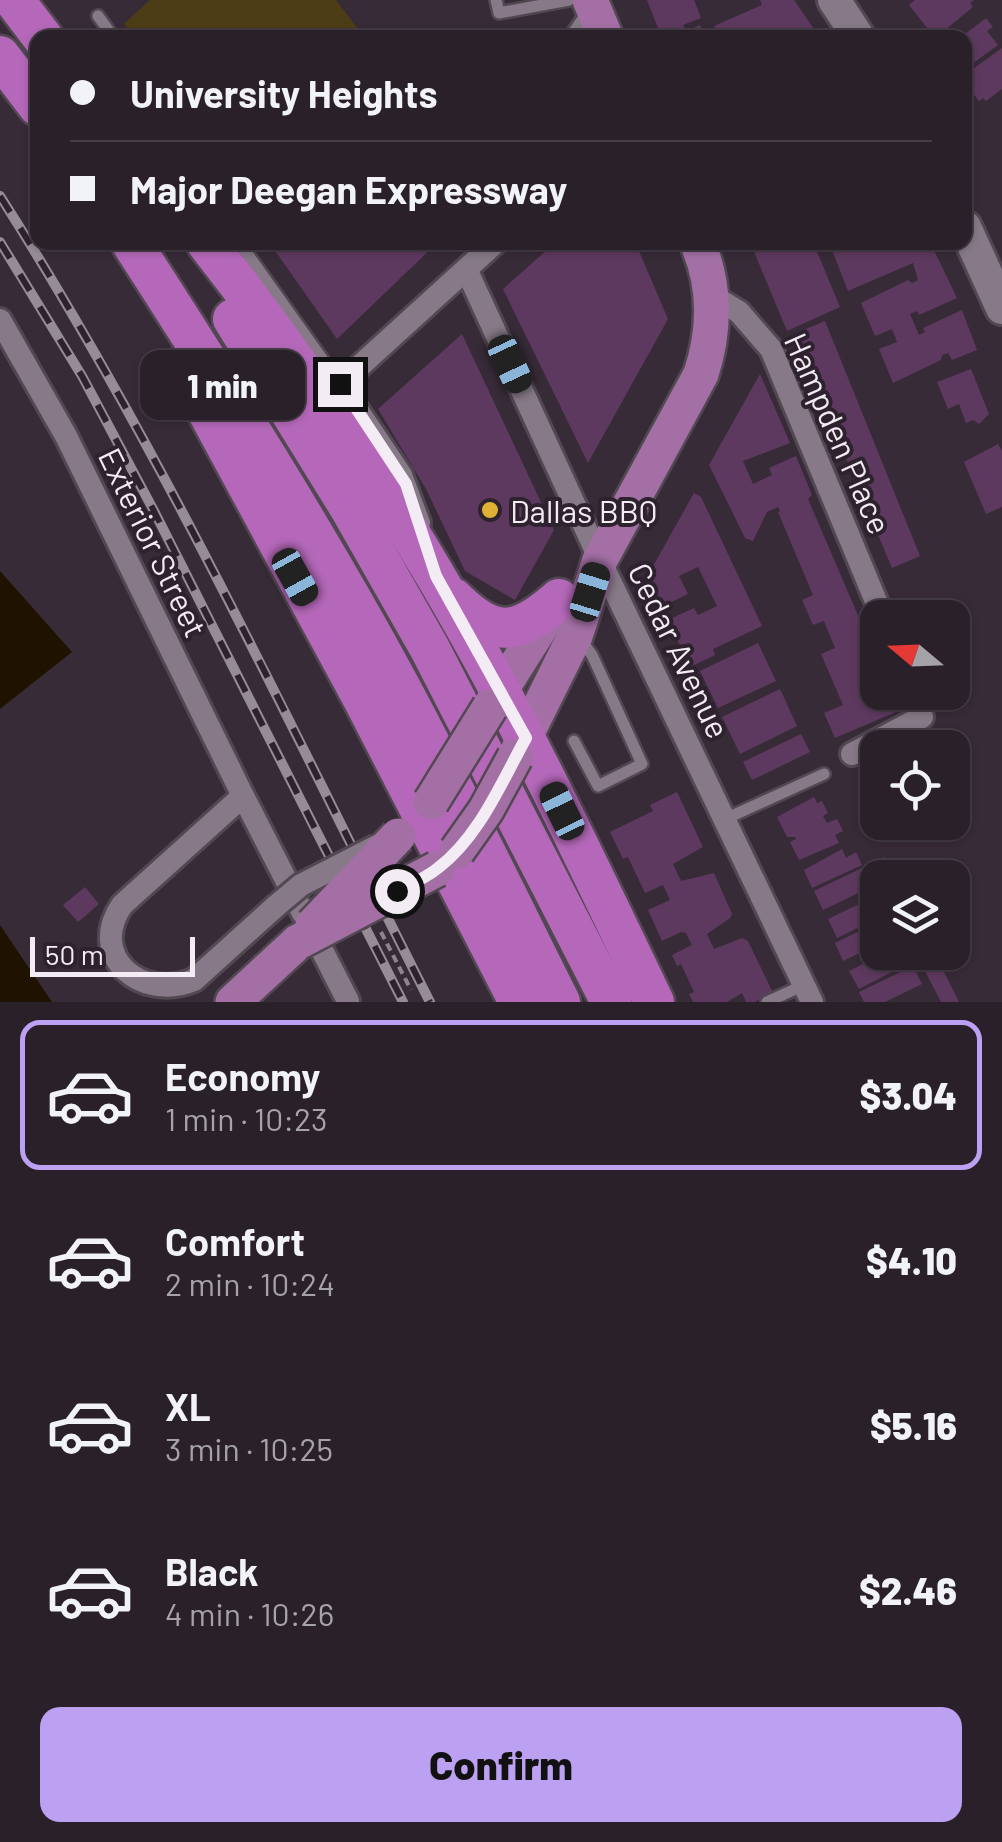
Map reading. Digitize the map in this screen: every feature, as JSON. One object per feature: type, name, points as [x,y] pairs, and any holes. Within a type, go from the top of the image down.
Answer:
[{"type":"highway","points":[[14,0],[37,30]]},
{"type":"highway","points":[[0,56],[30,95]]},
{"type":"highway","points":[[123,250],[416,818],[447,861],[518,1002]]},
{"type":"highway","points":[[136,250],[242,415],[396,678],[560,1002]]},
{"type":"highway","points":[[189,250],[343,496],[430,649],[610,1002]]},
{"type":"highway","points":[[212,250],[351,441],[436,576],[520,748],[654,1002]]},
{"type":"highway","points":[[436,576],[467,611],[485,624],[501,629],[567,617]]},
{"type":"main road","points":[[834,0],[854,30]]},
{"type":"main road","points":[[972,240],[1000,295]]},
{"type":"main road","points":[[298,943],[447,861],[486,810],[520,748],[567,617],[702,374],[710,344],[711,295],[699,250]]},
{"type":"main road","points":[[232,1002],[298,943],[416,818],[528,643],[567,617]]},
{"type":"street","points":[[436,576],[406,484],[340,384],[488,250]]},
{"type":"street","name":"Cedar Avenue","points":[[467,271],[808,994]]},
{"type":"street","name":"Hampden Place","points":[[711,295],[747,320],[772,349],[876,600]]},
{"type":"street","name":"Exterior Street","points":[[3,332],[66,436],[242,796],[348,1002]]},
{"type":"street","points":[[852,754],[922,717],[919,710]]},
{"type":"street","points":[[242,796],[122,905],[112,927],[111,944],[119,966],[134,982],[156,990],[173,989],[194,980],[301,885],[416,818]]},
{"type":"street","points":[[250,929],[265,921],[274,922],[298,943]]},
{"type":"lane","points":[[496,0],[499,14],[587,17]]},
{"type":"lane","points":[[98,16],[108,30]]},
{"type":"lane","points":[[245,250],[340,384]]},
{"type":"lane","points":[[567,617],[592,655],[642,764],[598,786],[574,741]]},
{"type":"lane","points":[[724,819],[824,774]]},
{"type":"lane","points":[[767,1002],[808,994]]},
{"type":"path","points":[[380,929],[411,990]]},
{"type":"shaded area","points":[[150,0],[336,0],[359,30],[129,30],[124,24]]},
{"type":"shaded area","points":[[0,571],[72,652],[0,709]]},
{"type":"shaded area","points":[[0,925],[52,1002],[0,1002]]},
{"type":"building","points":[[647,0],[694,0],[701,18],[683,25],[686,30],[659,30]]},
{"type":"building","points":[[760,0],[794,0],[814,29],[716,30],[714,26],[762,5]]},
{"type":"building","points":[[915,0],[974,0],[970,3],[973,7],[945,30],[929,30],[909,5]]},
{"type":"building","points":[[986,18],[993,27],[987,31],[998,45],[972,64],[972,30]]},
{"type":"building","points":[[1002,48],[1002,89],[986,101],[979,101],[972,92],[972,70]]},
{"type":"building","points":[[275,250],[430,250],[337,339]]},
{"type":"building","points":[[547,250],[638,250],[668,319],[588,463],[503,289]]},
{"type":"building","points":[[753,250],[816,250],[840,307],[787,331]]},
{"type":"building","points":[[832,250],[934,250],[957,298],[919,315],[917,311],[910,314],[919,335],[925,332],[923,328],[962,310],[977,350],[952,360],[948,353],[942,355],[941,360],[893,383],[879,349],[897,342],[892,329],[875,336],[861,303],[908,280],[918,280],[913,263],[848,291]]},
{"type":"building","points":[[825,321],[920,556],[892,568],[794,334]]},
{"type":"building","points":[[462,334],[554,530],[515,600],[465,571],[426,489],[378,409]]},
{"type":"building","points":[[971,369],[989,414],[979,424],[973,420],[966,423],[959,404],[948,409],[937,382]]},
{"type":"building","points":[[760,374],[790,443],[743,461],[753,484],[772,475],[769,468],[796,456],[812,495],[808,499],[860,620],[860,710],[898,711],[835,738],[824,713],[843,705],[821,654],[835,648],[824,621],[813,625],[802,600],[813,595],[780,511],[778,507],[767,512],[753,541],[745,538],[709,465]]},
{"type":"building","points":[[998,444],[1002,451],[1002,507],[986,514],[964,462]]},
{"type":"building","points":[[694,493],[701,497],[762,626],[713,649],[715,655],[690,667],[668,620],[694,608],[698,615],[717,606],[698,567],[679,576],[688,594],[661,607],[647,577]]},
{"type":"building","points":[[758,643],[776,681],[718,708],[700,671]]},
{"type":"building","points":[[780,689],[797,726],[740,754],[722,717]]},
{"type":"building","points":[[801,734],[810,752],[752,780],[743,762]]},
{"type":"building","points":[[677,792],[703,847],[673,864],[681,881],[714,873],[732,914],[707,934],[714,949],[742,938],[748,941],[773,993],[755,1002],[746,1002],[742,993],[727,1002],[693,1002],[689,994],[694,992],[681,964],[677,966],[672,955],[692,945],[686,933],[681,932],[662,941],[648,910],[670,900],[663,885],[645,893],[628,857],[623,859],[610,832],[653,811],[650,805]]},
{"type":"building","points":[[814,797],[817,803],[822,801],[828,813],[823,816],[827,823],[837,819],[843,831],[835,835],[839,843],[799,860],[790,842],[795,837],[787,837],[777,817]]},
{"type":"building","points":[[842,849],[846,858],[856,852],[860,861],[860,866],[812,888],[804,870]]},
{"type":"building","points":[[860,869],[860,892],[823,910],[814,891]]},
{"type":"building","points":[[85,887],[99,904],[78,922],[63,905]]},
{"type":"building","points":[[860,904],[860,927],[837,938],[828,919]]},
{"type":"building","points":[[860,931],[860,953],[843,961],[835,943]]},
{"type":"building","points":[[860,965],[860,970],[896,970],[859,989],[849,971]]},
{"type":"building","points":[[905,970],[915,970],[922,984],[885,1002],[864,1002],[859,992]]},
{"type":"building","points":[[925,970],[943,970],[959,1002],[941,1002]]},
{"type":"railway","points":[[0,196],[30,244]]},
{"type":"railway","points":[[0,242],[82,376],[153,509],[403,1002]]},
{"type":"railway","points":[[33,250],[172,492],[430,1002]]},
{"type":"place","name":"Dallas BBQ","points":[[490,510]]},
{"type":"route","points":[[340,384],[406,484],[436,576],[526,738],[486,810],[457,852],[434,872],[397,891]]}]
